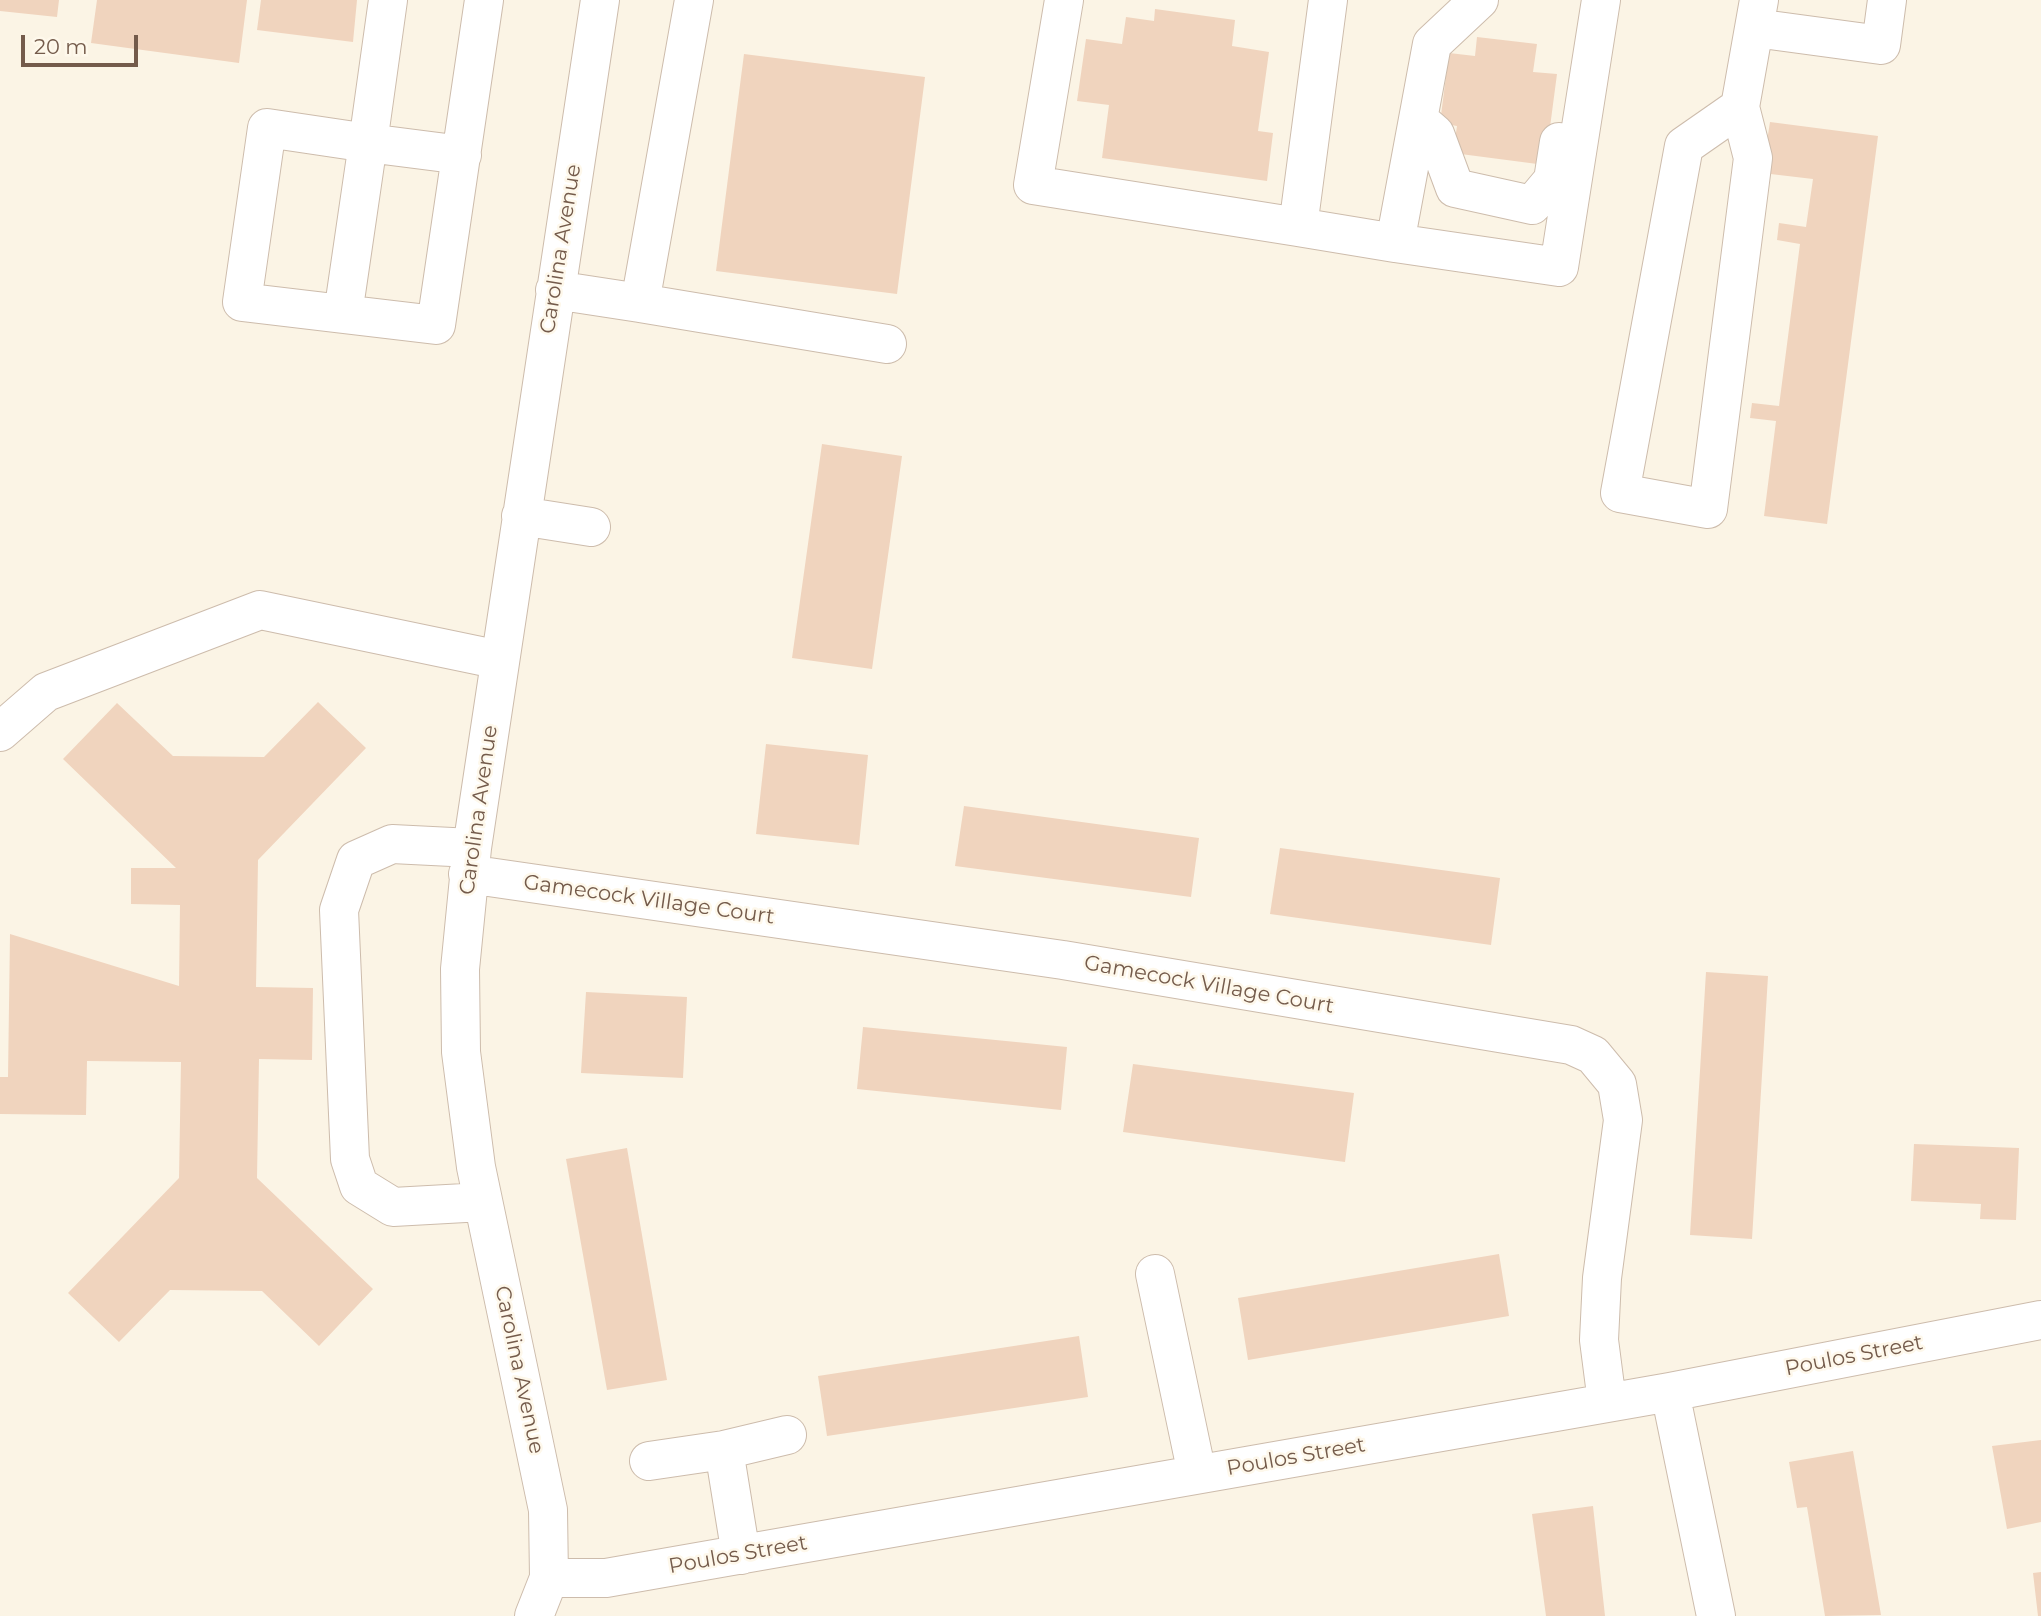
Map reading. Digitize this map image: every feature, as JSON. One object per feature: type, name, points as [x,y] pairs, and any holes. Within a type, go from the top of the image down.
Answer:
[{"type":"street","points":[[343,314],[388,0]]},
{"type":"street","points":[[462,155],[267,128],[242,302],[436,325],[462,155],[484,0]]},
{"type":"street","name":"Carolina Avenue","points":[[534,1616],[549,1578],[548,1510],[483,1202],[461,1052],[460,969],[470,861],[600,0]]},
{"type":"street","points":[[640,303],[694,0]]},
{"type":"street","points":[[1064,0],[1033,185],[1559,267],[1601,0]]},
{"type":"street","points":[[1298,227],[1328,0]]},
{"type":"street","points":[[1395,243],[1432,44],[1479,0]]},
{"type":"street","points":[[1740,107],[1684,146],[1620,493],[1708,509],[1753,158],[1740,107],[1757,14],[1881,45],[1887,0]]},
{"type":"street","points":[[1419,120],[1435,134],[1455,188],[1532,205],[1553,180],[1568,87],[1590,69]]},
{"type":"street","points":[[555,290],[887,344]]},
{"type":"street","points":[[521,516],[591,527]]},
{"type":"street","points":[[0,732],[46,692],[260,610],[500,660]]},
{"type":"street","name":"Gamecock Village Court","points":[[483,1202],[393,1207],[359,1186],[350,1159],[339,910],[356,860],[391,844],[470,861],[1571,1045],[1593,1055],[1617,1084],[1623,1120],[1602,1278],[1599,1340],[1607,1402]]},
{"type":"street","points":[[1155,1274],[1197,1474]]},
{"type":"street","name":"Poulos Street","points":[[549,1578],[606,1578],[741,1555],[1670,1392],[2041,1321]]},
{"type":"street","points":[[1670,1392],[1716,1616]]},
{"type":"street","points":[[649,1461],[724,1450],[787,1435]]},
{"type":"street","points":[[724,1450],[741,1555]]},
{"type":"building","points":[[0,0],[59,0],[57,17],[0,11]]},
{"type":"building","points":[[97,0],[247,0],[239,63],[91,43]]},
{"type":"building","points":[[261,0],[357,0],[353,42],[257,30]]},
{"type":"building","points":[[1155,9],[1235,20],[1232,46],[1269,52],[1258,131],[1273,133],[1267,181],[1102,158],[1109,105],[1077,101],[1086,39],[1122,44],[1126,17],[1154,21]]},
{"type":"building","points":[[1477,37],[1537,44],[1533,72],[1557,74],[1545,165],[1453,153],[1457,126],[1440,123],[1449,53],[1475,56]]},
{"type":"building","points":[[744,54],[925,77],[897,294],[716,271]]},
{"type":"building","points":[[1770,122],[1878,136],[1827,524],[1764,516],[1776,421],[1750,418],[1752,403],[1779,406],[1800,244],[1777,240],[1779,223],[1806,227],[1813,179],[1762,173]]},
{"type":"building","points":[[822,444],[902,456],[872,669],[792,658]]},
{"type":"building","points":[[318,702],[366,748],[258,860],[256,987],[313,988],[312,1060],[259,1059],[257,1178],[373,1289],[319,1346],[262,1291],[170,1290],[119,1342],[68,1293],[179,1178],[181,1062],[87,1061],[86,1115],[0,1114],[0,1077],[8,1077],[10,934],[179,986],[180,905],[131,904],[131,868],[176,868],[63,759],[117,703],[173,756],[264,757]]},
{"type":"building","points":[[766,744],[868,755],[859,845],[756,834]]},
{"type":"building","points":[[964,806],[1199,838],[1191,897],[955,866]]},
{"type":"building","points":[[1280,848],[1500,878],[1491,945],[1270,914]]},
{"type":"building","points":[[1706,972],[1768,976],[1752,1239],[1690,1235]]},
{"type":"building","points":[[586,992],[687,997],[683,1078],[581,1073]]},
{"type":"building","points":[[863,1027],[1067,1047],[1061,1110],[857,1089]]},
{"type":"building","points":[[1133,1064],[1354,1093],[1345,1162],[1123,1132]]},
{"type":"building","points":[[1914,1144],[2019,1148],[2016,1220],[1980,1219],[1981,1204],[1911,1201]]},
{"type":"building","points":[[627,1148],[667,1380],[607,1390],[566,1159]]},
{"type":"building","points":[[1499,1254],[1509,1316],[1248,1360],[1238,1298]]},
{"type":"building","points":[[1079,1336],[1088,1397],[827,1436],[818,1376]]},
{"type":"building","points":[[2041,1440],[2041,1522],[2007,1529],[1992,1446]]},
{"type":"building","points":[[1853,1451],[1881,1615],[1825,1616],[1807,1507],[1797,1508],[1789,1462]]},
{"type":"building","points":[[1593,1506],[1605,1616],[1546,1616],[1532,1514]]},
{"type":"building","points":[[2041,1572],[2041,1616],[2038,1616],[2033,1573]]}]
